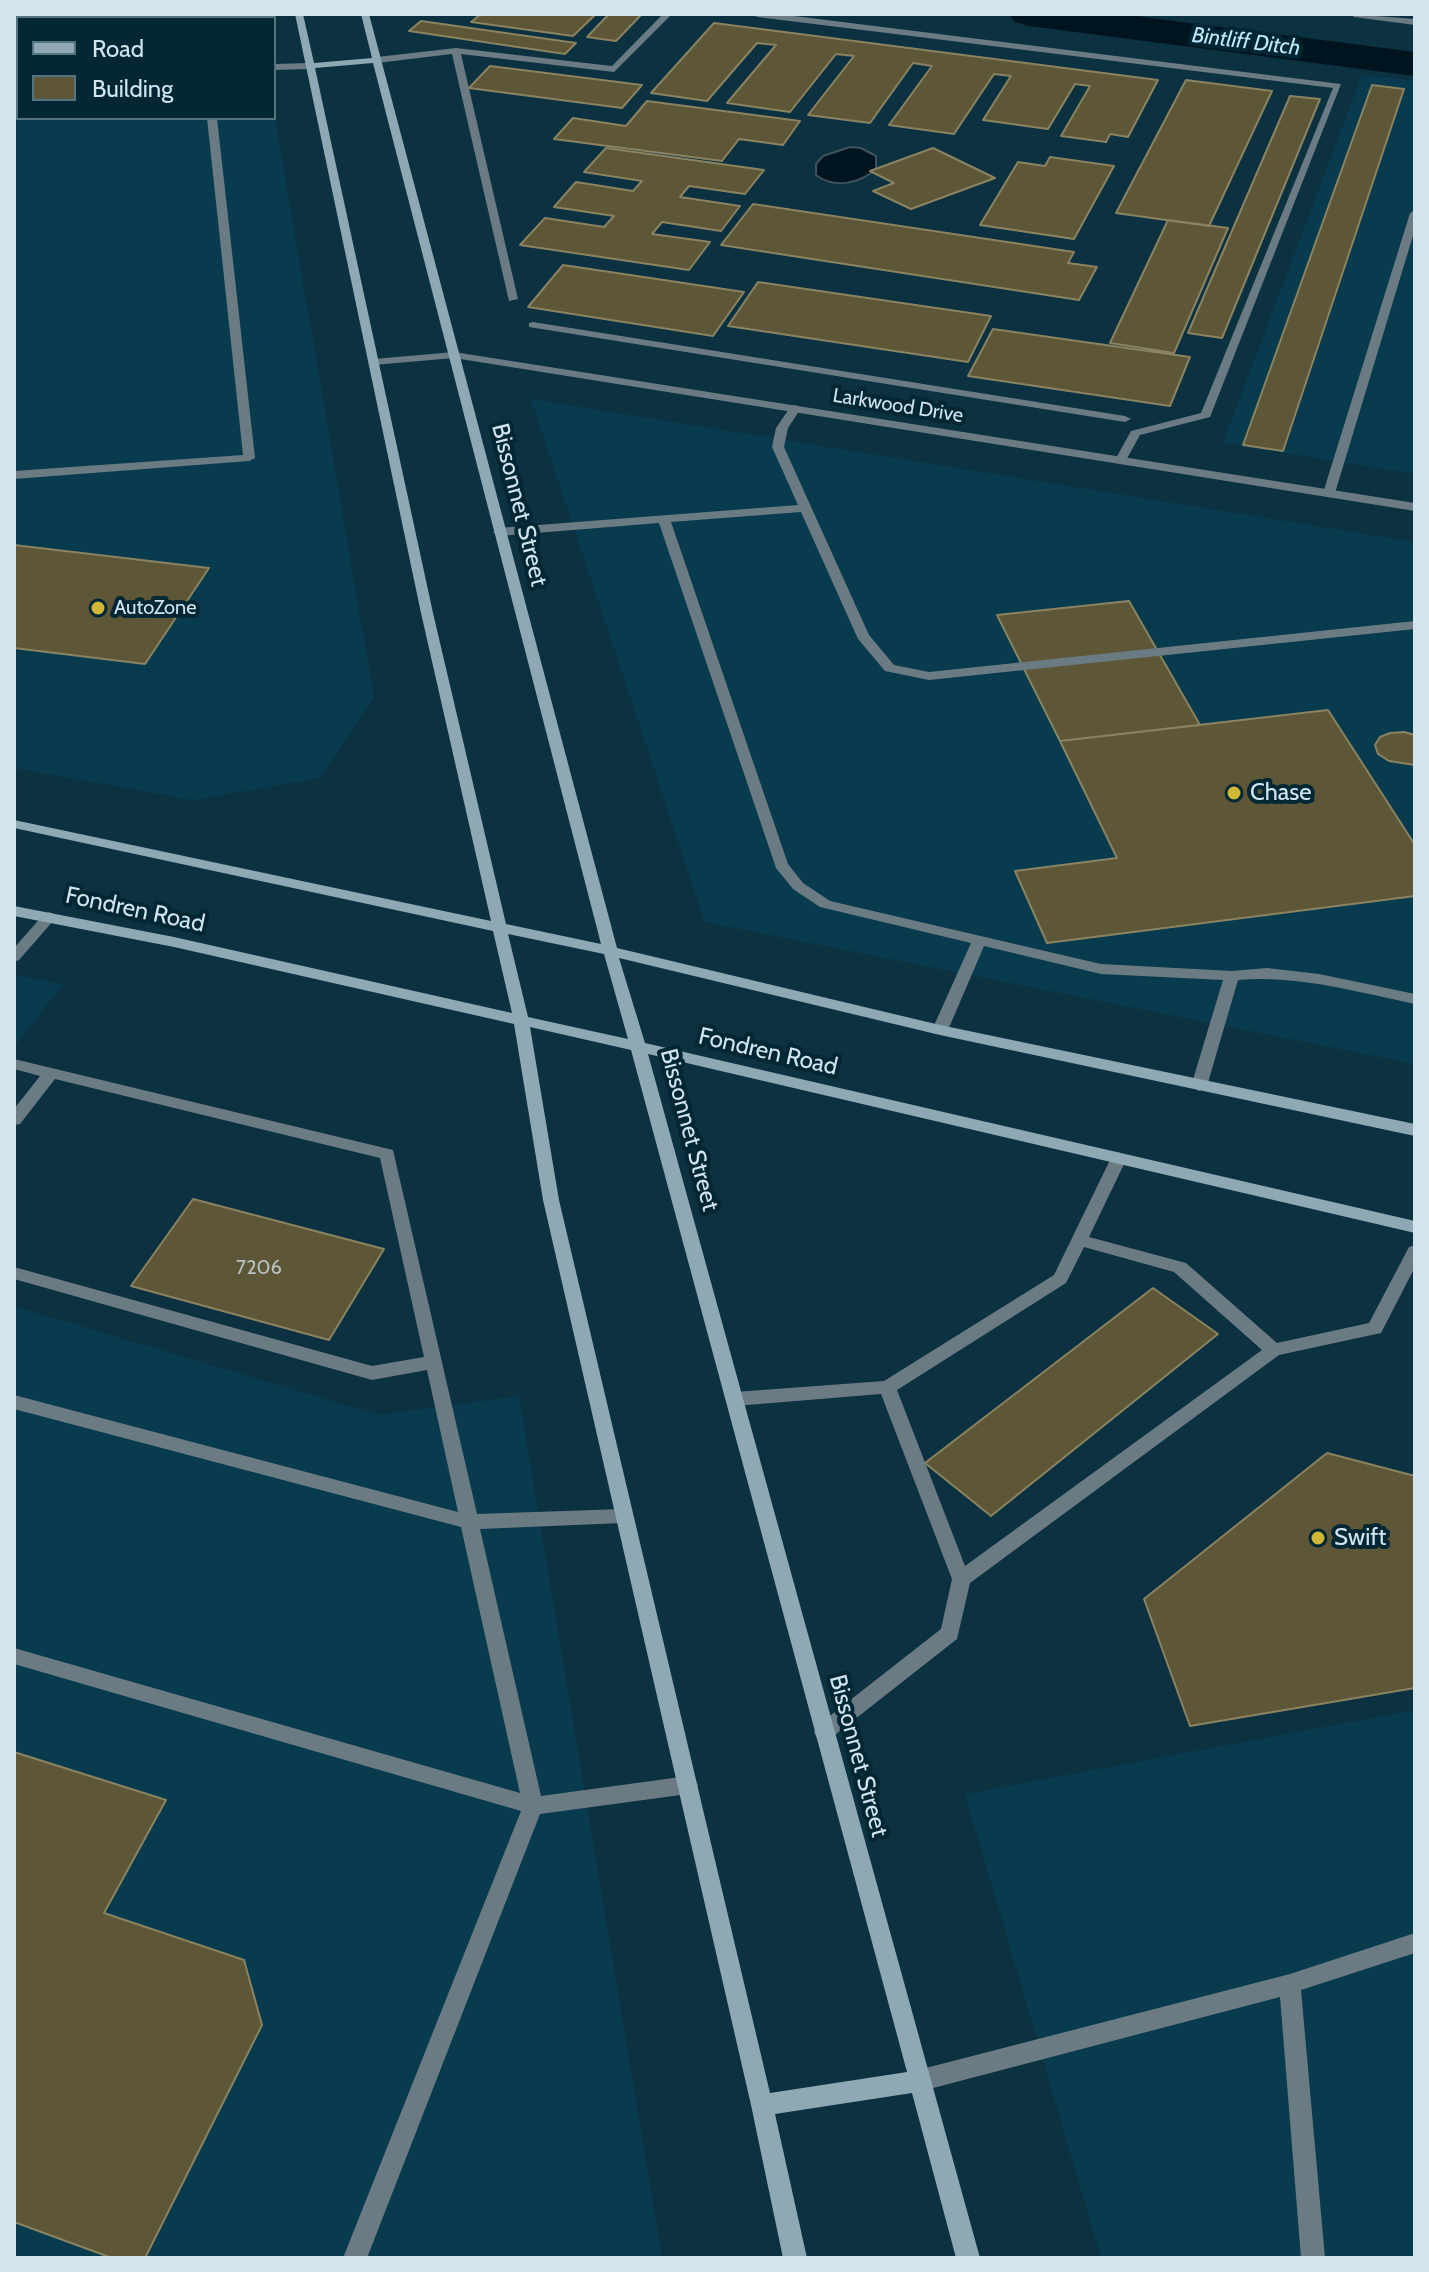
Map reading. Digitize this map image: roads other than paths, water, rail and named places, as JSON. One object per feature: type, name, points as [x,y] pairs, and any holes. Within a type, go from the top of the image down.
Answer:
[{"type":"main road","points":[[299,14],[497,929],[521,1021],[551,1200],[795,2258]]},
{"type":"main road","name":"Bissonnet Street","points":[[365,14],[610,951],[640,1047],[968,2258]]},
{"type":"main road","points":[[310,66],[377,60]]},
{"type":"main road","points":[[14,824],[610,951],[940,1030],[1415,1130]]},
{"type":"main road","name":"Fondren Road","points":[[14,911],[188,945],[1415,1227]]},
{"type":"main road","points":[[762,2105],[918,2081]]},
{"type":"street","points":[[377,60],[456,51],[614,69],[668,14]]},
{"type":"street","points":[[757,14],[1338,86],[1206,415],[1135,433],[1121,460]]},
{"type":"street","points":[[1354,14],[1415,22]]},
{"type":"street","points":[[456,51],[513,299]]},
{"type":"street","points":[[276,67],[310,66]]},
{"type":"street","points":[[14,475],[249,458],[212,120]]},
{"type":"street","points":[[1329,493],[1415,213]]},
{"type":"street","points":[[533,325],[1125,419]]},
{"type":"street","name":"Larkwood Drive","points":[[374,362],[454,355],[1415,507]]},
{"type":"street","points":[[795,408],[782,428],[778,447],[863,636],[890,668],[929,676],[1415,625]]},
{"type":"street","points":[[499,532],[806,508]]},
{"type":"street","points":[[664,519],[781,865],[798,886],[825,904],[1101,969],[1232,976],[1267,973],[1319,979],[1415,999]]},
{"type":"street","points":[[14,957],[49,917]]},
{"type":"street","points":[[940,1030],[979,942]]},
{"type":"street","points":[[1199,1086],[1232,976]]},
{"type":"street","points":[[14,1064],[387,1154],[533,1806],[355,2258]]},
{"type":"street","points":[[14,1120],[51,1073]]},
{"type":"street","points":[[735,1399],[887,1387],[1060,1279],[1119,1158]]},
{"type":"street","points":[[1079,1240],[1180,1267],[1274,1350]]},
{"type":"street","points":[[961,1579],[1274,1350],[1375,1328],[1415,1251]]},
{"type":"street","points":[[14,1273],[372,1373],[434,1362]]},
{"type":"street","points":[[824,1732],[950,1633],[961,1579],[887,1387]]},
{"type":"street","points":[[14,1402],[469,1522],[623,1516]]},
{"type":"street","points":[[14,1656],[533,1806],[688,1785]]},
{"type":"street","points":[[918,2081],[1290,1984],[1415,1943]]},
{"type":"street","points":[[1290,1984],[1313,2258]]},
{"type":"waterway","name":"Bintliff Ditch","points":[[1029,14],[1415,64]]},
{"type":"place","name":"AutoZone","points":[[98,608]]},
{"type":"place","name":"Chase","points":[[1234,793]]},
{"type":"place","name":"Swift","points":[[1318,1538]]}]
